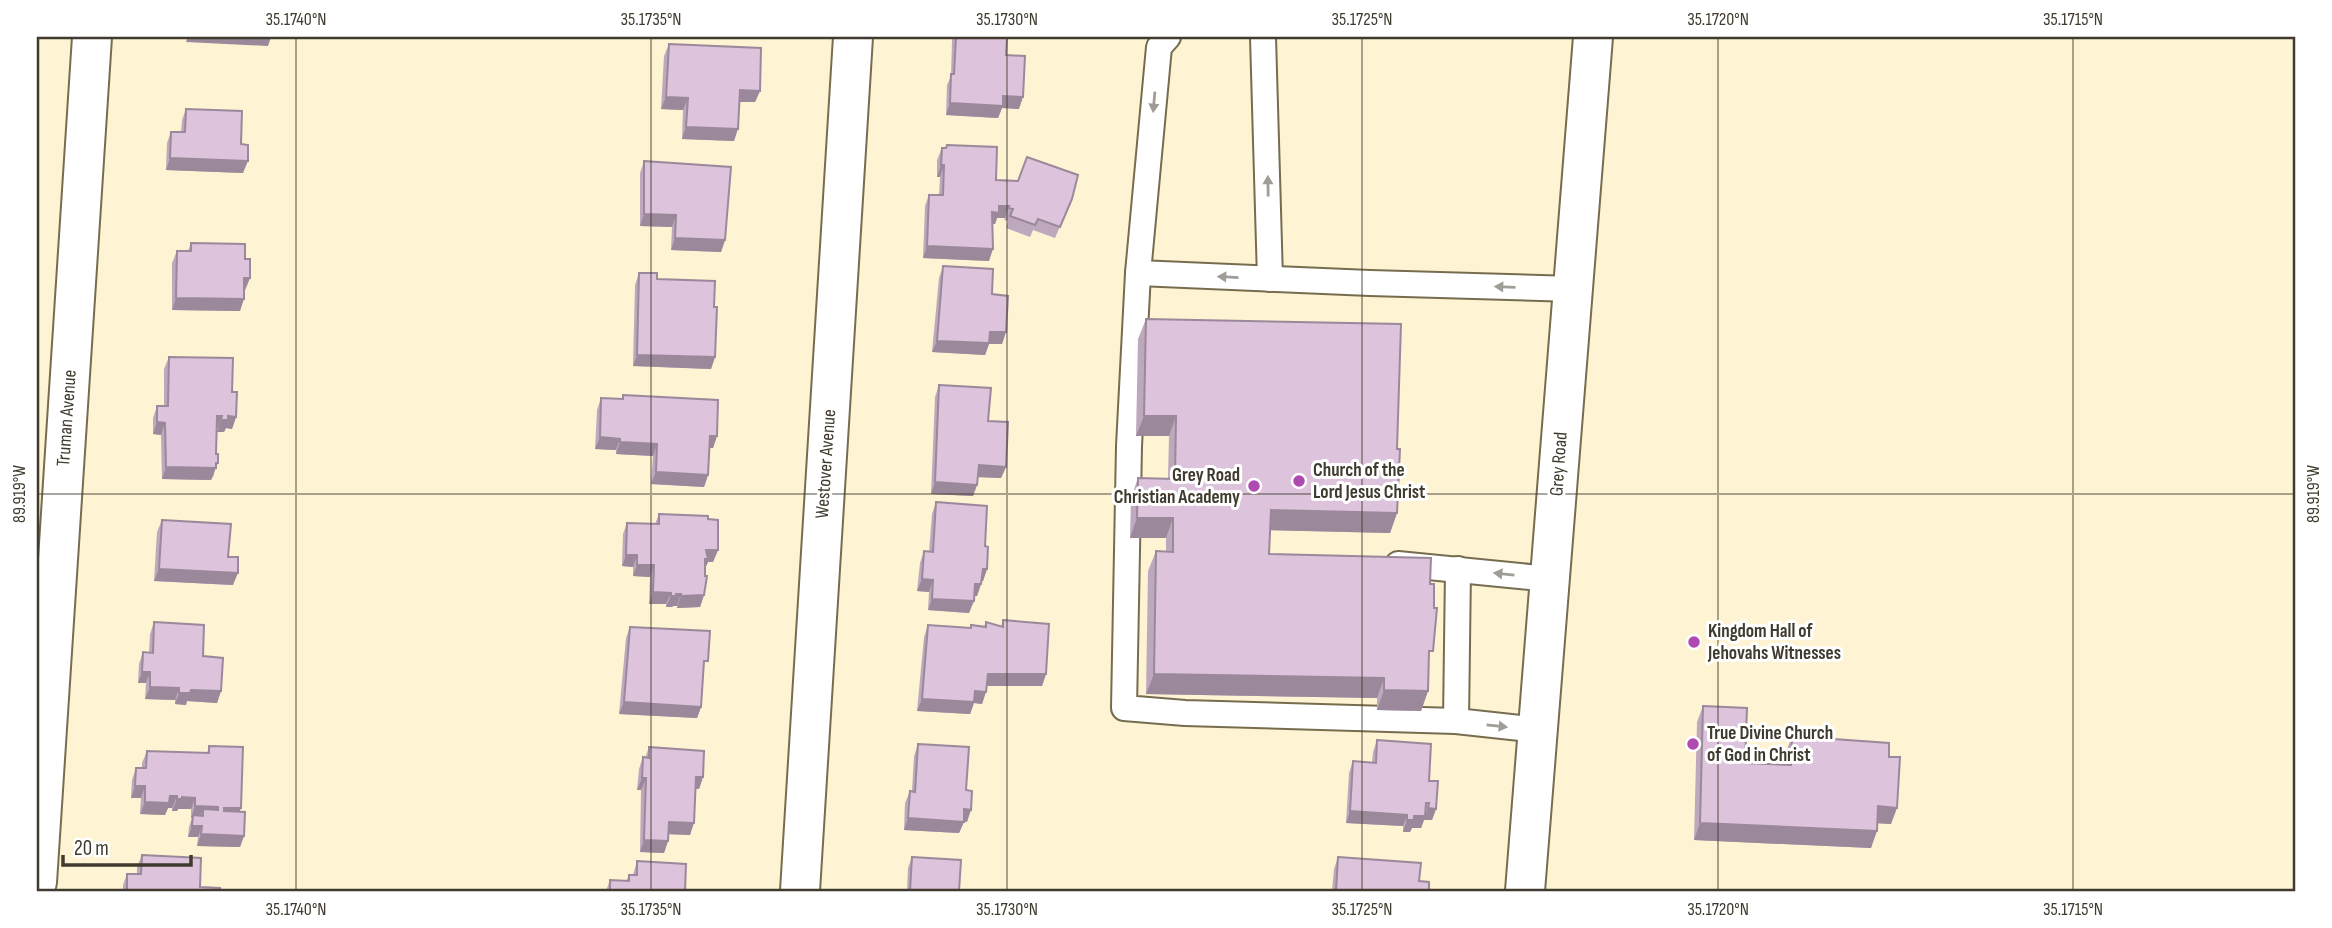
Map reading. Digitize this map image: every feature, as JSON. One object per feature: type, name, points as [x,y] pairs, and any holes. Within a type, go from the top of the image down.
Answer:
[{"type":"street","name":"Truman Avenue","points":[[37,882],[92,37]]},
{"type":"street","name":"Westover Avenue","points":[[800,891],[853,37]]},
{"type":"street","name":"Grey Road","points":[[1525,891],[1593,37]]},
{"type":"lane","points":[[1168,37],[1159,47],[1139,273],[1129,446],[1124,708],[1185,713],[1456,721],[1538,730]]},
{"type":"lane","points":[[1263,37],[1270,279]]},
{"type":"lane","points":[[1139,273],[1573,289]]},
{"type":"lane","points":[[1379,563],[1550,579]]},
{"type":"lane","points":[[1456,721],[1458,569]]},
{"type":"building","points":[[956,37],[1007,37],[1006,55],[1025,56],[1023,97],[1003,96],[1003,106],[950,103]]},
{"type":"building","points":[[669,44],[761,48],[760,91],[740,90],[738,129],[686,127],[688,98],[666,97]]},
{"type":"building","points":[[186,109],[242,111],[241,144],[248,145],[248,161],[170,158],[171,132],[185,132]]},
{"type":"building","points":[[947,145],[997,147],[996,180],[1018,181],[1027,157],[1078,175],[1072,199],[1060,227],[1038,219],[1035,225],[1010,216],[1013,209],[1008,208],[1009,206],[999,206],[999,213],[992,212],[993,249],[927,246],[929,195],[943,195],[942,148]]},
{"type":"building","points":[[644,161],[731,167],[725,240],[675,238],[676,215],[644,214]]},
{"type":"building","points":[[191,243],[245,244],[245,259],[250,259],[250,278],[244,278],[244,299],[176,298],[177,251],[191,251]]},
{"type":"building","points":[[943,266],[993,269],[992,294],[1008,296],[1006,332],[990,332],[989,343],[937,341]]},
{"type":"building","points":[[639,273],[657,273],[657,279],[715,281],[715,357],[637,355]]},
{"type":"building","points":[[1146,319],[1401,324],[1397,513],[1271,510],[1269,554],[1431,558],[1430,584],[1434,584],[1434,608],[1437,608],[1433,651],[1429,651],[1428,691],[1384,690],[1384,678],[1154,674],[1156,551],[1173,552],[1173,518],[1137,518],[1138,478],[1175,479],[1176,416],[1144,416]]},
{"type":"building","points":[[169,357],[233,358],[232,392],[237,392],[236,417],[228,416],[228,420],[221,420],[222,416],[217,416],[216,468],[166,467],[165,423],[157,422],[157,406],[168,406]]},
{"type":"building","points":[[939,385],[991,388],[988,421],[1008,422],[1006,467],[979,465],[977,485],[935,482]]},
{"type":"building","points":[[623,395],[718,400],[717,436],[710,436],[708,475],[656,472],[657,444],[620,442],[620,439],[600,437],[601,398],[623,399]]},
{"type":"building","points":[[936,502],[987,506],[987,569],[983,569],[981,584],[975,584],[974,601],[932,599],[933,580],[922,579],[924,551],[933,552]]},
{"type":"building","points":[[659,514],[708,516],[708,519],[718,520],[718,550],[706,550],[708,559],[705,559],[707,576],[704,595],[671,596],[671,593],[653,592],[654,565],[637,565],[637,555],[626,555],[627,523],[659,524]]},
{"type":"building","points":[[162,520],[231,524],[228,557],[238,557],[238,573],[159,569]]},
{"type":"building","points":[[1003,620],[1049,624],[1046,674],[988,674],[986,692],[975,691],[974,702],[922,699],[928,625],[971,628],[971,625],[986,627],[986,622],[1003,627]]},
{"type":"building","points":[[154,622],[204,625],[203,656],[223,658],[221,691],[191,690],[190,693],[179,693],[179,688],[150,687],[150,672],[142,672],[143,652],[153,653]]},
{"type":"building","points":[[630,627],[710,631],[708,661],[704,661],[701,707],[624,702]]},
{"type":"building","points":[[1703,706],[1747,708],[1745,763],[1791,765],[1792,736],[1889,743],[1889,757],[1900,757],[1897,808],[1878,806],[1877,831],[1700,823]]},
{"type":"building","points":[[1377,740],[1431,744],[1429,781],[1438,781],[1436,809],[1428,808],[1429,803],[1426,803],[1425,816],[1414,816],[1414,820],[1407,820],[1407,815],[1350,811],[1353,761],[1376,763]]},
{"type":"building","points":[[918,744],[969,747],[966,790],[972,791],[971,810],[964,809],[964,822],[908,818],[910,791],[915,792]]},
{"type":"building","points":[[209,746],[243,747],[241,808],[224,808],[224,811],[245,812],[244,836],[201,834],[202,826],[192,826],[193,815],[203,816],[203,809],[218,810],[218,807],[195,806],[195,798],[177,799],[177,796],[170,796],[169,803],[145,802],[145,786],[135,786],[136,768],[146,768],[147,751],[209,753]]},
{"type":"building","points":[[649,747],[704,751],[703,777],[696,777],[694,823],[669,822],[668,841],[644,840],[646,778],[642,778],[643,757],[649,758]]},
{"type":"building","points":[[142,855],[201,858],[200,887],[220,888],[220,891],[127,891],[127,874],[141,874]]},
{"type":"building","points":[[912,857],[961,860],[959,891],[910,891]]},
{"type":"building","points":[[1338,857],[1421,863],[1419,881],[1429,882],[1429,891],[1336,891]]},
{"type":"building","points":[[637,861],[686,864],[685,891],[610,891],[610,880],[629,881],[629,875],[637,875]]},
{"type":"place","name":"Church of the Lord Jesus Christ","points":[[1299,481]]},
{"type":"place","name":"Grey Road Christian Academy","points":[[1254,486]]},
{"type":"place","name":"Kingdom Hall of Jehovahs Witnesses","points":[[1694,642]]},
{"type":"place","name":"True Divine Church of God in Christ","points":[[1693,744]]}]
